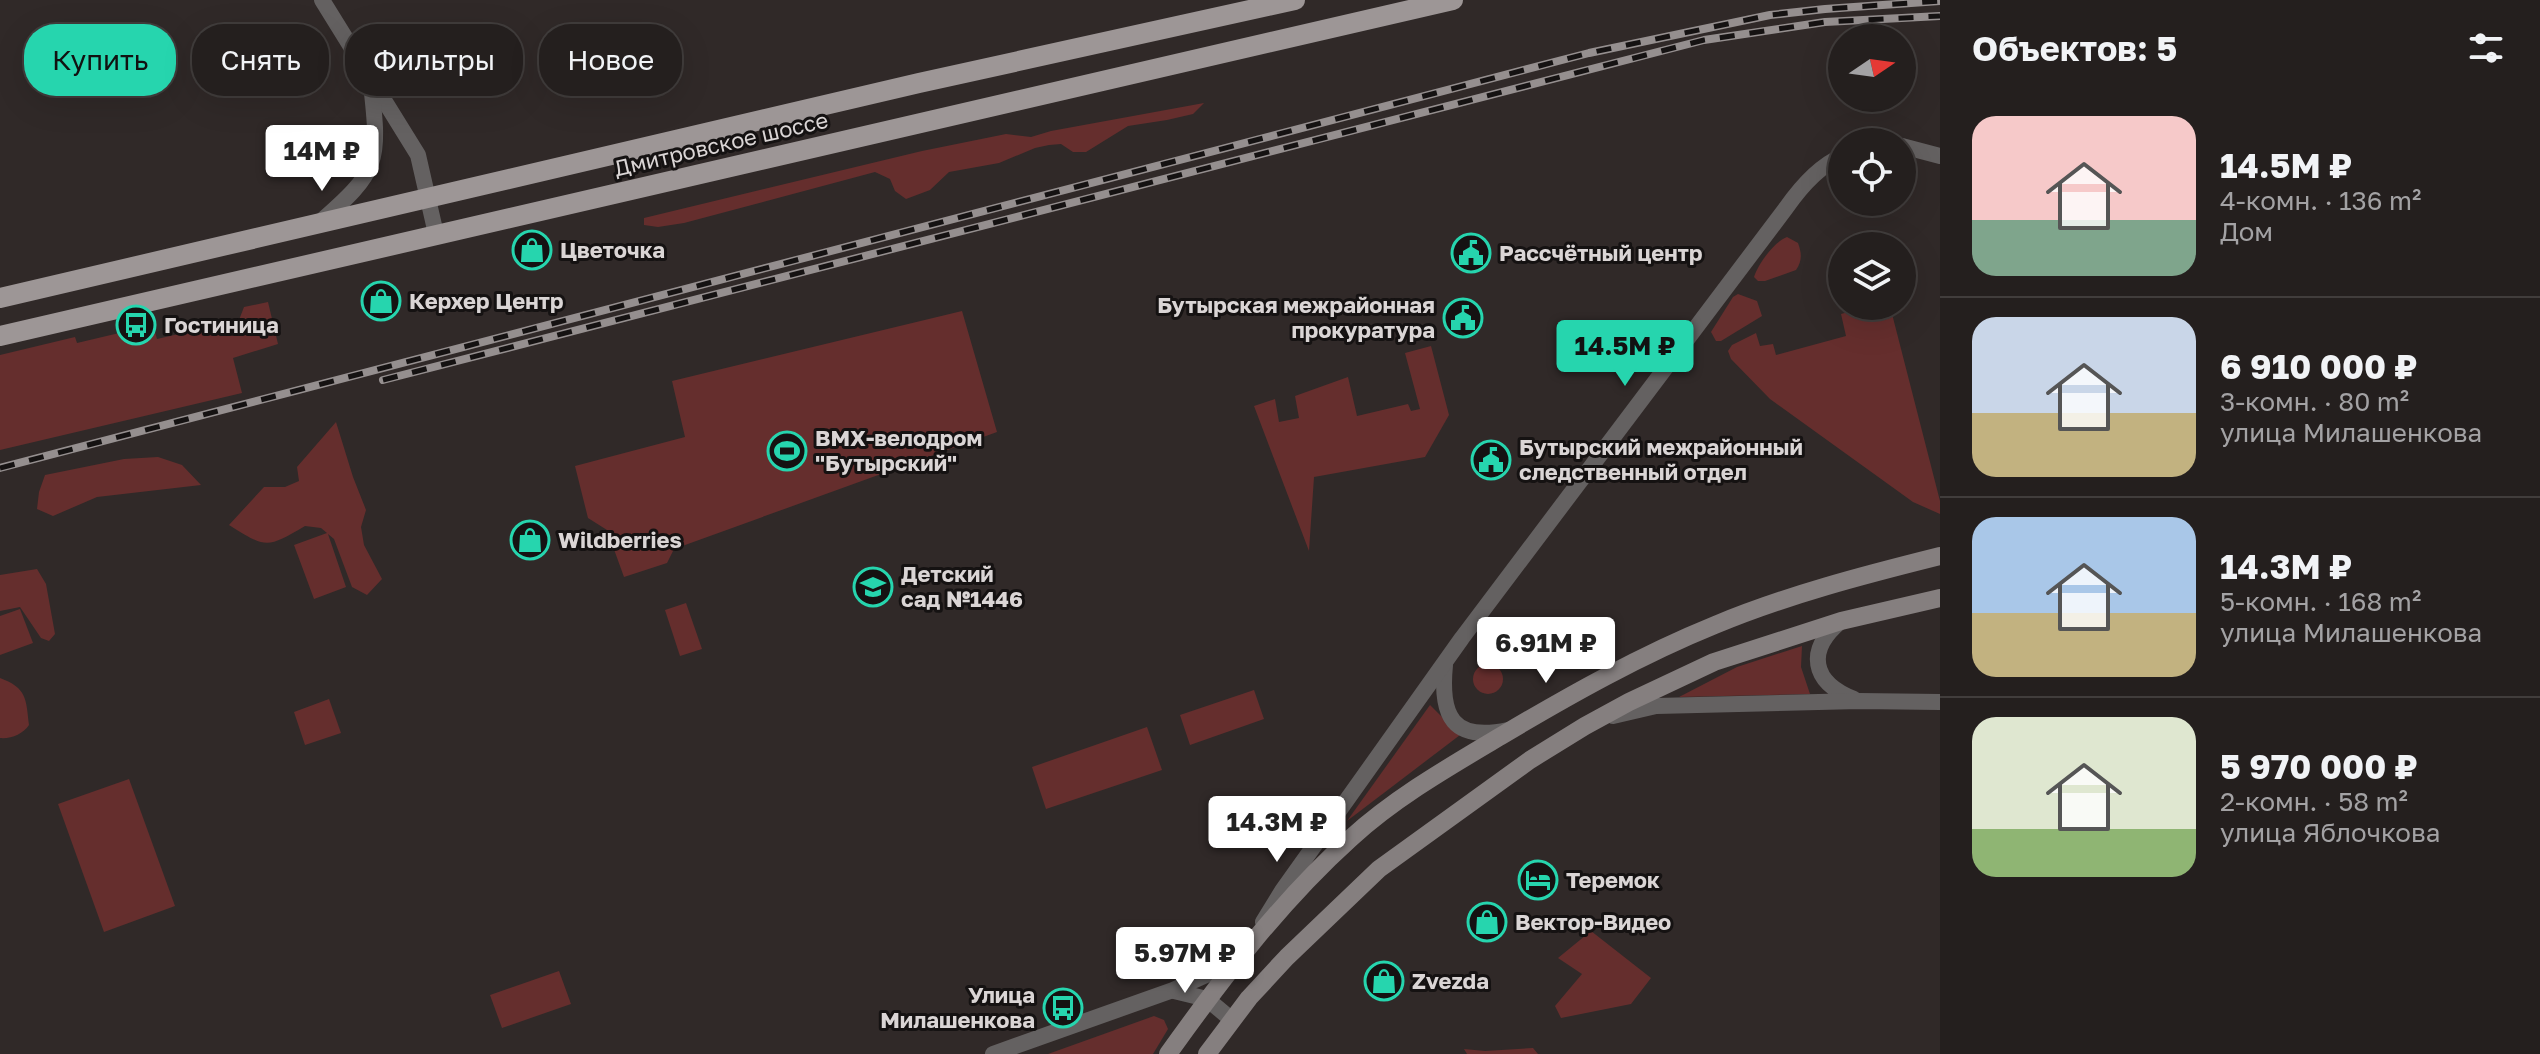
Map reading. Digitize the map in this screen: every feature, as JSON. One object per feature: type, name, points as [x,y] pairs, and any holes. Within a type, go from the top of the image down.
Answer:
[{"type":"main road","name":"Дмитровское шоссе","points":[[0,298],[919,83],[1295,0]]},
{"type":"main road","name":"Дмитровское шоссе","points":[[0,336],[1453,0]]},
{"type":"main road","points":[[1168,1054],[1236,962],[1292,897],[1352,837],[1426,780],[1601,679],[1715,625],[1797,595],[1940,556]]},
{"type":"main road","points":[[1207,1054],[1249,998],[1287,957],[1379,869],[1530,760],[1629,702],[1714,662],[1841,621],[1940,598]]},
{"type":"street","points":[[322,0],[345,38]]},
{"type":"street","points":[[317,225],[355,192],[372,166],[376,148],[371,96]]},
{"type":"street","points":[[381,96],[418,155],[436,234]]},
{"type":"street","points":[[1916,150],[1940,156]]},
{"type":"street","points":[[1253,941],[1282,891],[1445,662],[1800,189],[1828,165]]},
{"type":"street","points":[[1841,621],[1827,633],[1818,649],[1818,664],[1825,680],[1840,693],[1859,701]]},
{"type":"street","points":[[1445,662],[1444,695],[1453,721],[1477,735],[1513,729]]},
{"type":"street","points":[[1585,726],[1622,712],[1656,706],[1940,702]]},
{"type":"street","points":[[993,1054],[1173,990],[1236,962]]},
{"type":"street","points":[[1173,990],[1207,999],[1232,1020]]},
{"type":"street","points":[[1023,1054],[1038,1039]]},
{"type":"shaded area","points":[[1204,103],[1193,114],[1128,126],[1086,152],[1073,152],[1061,144],[1049,145],[999,163],[949,172],[930,190],[906,199],[895,191],[890,179],[875,172],[684,223],[658,227],[644,225],[644,218],[922,151],[1006,134],[1031,137]]},
{"type":"shaded area","points":[[1787,237],[1798,243],[1801,254],[1796,270],[1758,281],[1754,277],[1763,260],[1772,248]]},
{"type":"shaded area","points":[[1738,294],[1757,301],[1762,316],[1716,341],[1711,332]]},
{"type":"shaded area","points":[[268,302],[278,344],[233,358],[242,393],[0,450],[0,355],[75,337],[77,343],[153,325],[157,339],[239,320],[244,307]]},
{"type":"shaded area","name":"BMX-велодром \"Бутырский\"","points":[[962,311],[997,432],[674,549],[667,563],[624,577],[607,530],[588,518],[575,466],[685,437],[672,381]]},
{"type":"shaded area","points":[[1842,320],[1894,320],[1940,501],[1940,514],[1913,502],[1770,399],[1731,359],[1728,351],[1732,345],[1756,333],[1760,346],[1773,344],[1776,355],[1846,336]]},
{"type":"shaded area","points":[[1431,346],[1449,415],[1425,457],[1314,477],[1309,551],[1254,406],[1275,399],[1279,422],[1299,418],[1295,396],[1348,377],[1357,416],[1408,404],[1411,411],[1420,409],[1405,353]]},
{"type":"shaded area","points":[[336,422],[366,510],[361,527],[364,545],[382,579],[367,595],[352,587],[334,539],[328,534],[346,587],[314,599],[294,545],[327,533],[321,528],[305,526],[267,543],[229,525],[264,487],[285,487],[299,481],[297,467]]},
{"type":"shaded area","points":[[158,457],[182,465],[201,485],[97,497],[53,516],[37,509],[45,475],[124,459]]},
{"type":"shaded area","points":[[37,569],[46,584],[55,634],[49,641],[41,638],[20,607],[0,611],[0,575]]},
{"type":"shaded area","points":[[686,603],[702,649],[680,656],[665,610]]},
{"type":"shaded area","points":[[20,609],[33,643],[0,655],[0,616]]},
{"type":"shaded area","points":[[1802,646],[1801,667],[1810,694],[1679,697],[1737,667]]},
{"type":"shaded area","points":[[1488,664],[1499,668],[1503,679],[1499,690],[1488,694],[1477,690],[1473,679],[1477,668]]},
{"type":"shaded area","points":[[0,678],[20,690],[27,708],[29,725],[12,737],[0,738]]},
{"type":"shaded area","points":[[1254,690],[1264,719],[1190,745],[1180,715]]},
{"type":"shaded area","points":[[329,699],[341,733],[305,745],[294,712]]},
{"type":"shaded area","points":[[1430,705],[1460,735],[1347,821]]},
{"type":"shaded area","points":[[1147,727],[1162,770],[1046,809],[1032,767]]},
{"type":"shaded area","points":[[129,779],[175,906],[104,932],[58,804]]},
{"type":"shaded area","points":[[1591,931],[1651,978],[1631,1004],[1561,1018],[1555,1006],[1582,974],[1558,958]]},
{"type":"shaded area","points":[[559,971],[571,1004],[502,1028],[490,995]]},
{"type":"shaded area","points":[[1154,1016],[1164,1020],[1168,1029],[1153,1054],[1048,1054]]},
{"type":"shaded area","points":[[1533,1048],[1538,1054],[1467,1054],[1464,1049],[1485,1051]]},
{"type":"railway","points":[[0,468],[1589,53],[1770,15],[1940,1]]},
{"type":"railway","points":[[383,380],[1704,40],[1825,22],[1940,16]]},
{"type":"place","name":"Цветочка","points":[[532,250]]},
{"type":"place","name":"Рассчётный центр","points":[[1471,253]]},
{"type":"place","name":"Керхер Центр","points":[[381,301]]},
{"type":"place","name":"Бутырская межрайонная прокуратура","points":[[1463,318]]},
{"type":"place","name":"Гостиница","points":[[136,325]]},
{"type":"place","name":"BMX-велодром \"Бутырский\"","points":[[787,451]]},
{"type":"place","name":"Бутырский межрайонный следственный отдел","points":[[1491,460]]},
{"type":"place","name":"Wildberries","points":[[530,540]]},
{"type":"place","name":"Детский сад №1446","points":[[873,587]]},
{"type":"place","name":"Теремок","points":[[1538,880]]},
{"type":"place","name":"Вектор-Видео","points":[[1487,922]]},
{"type":"place","name":"Zvezda","points":[[1384,981]]},
{"type":"place","name":"Улица Милашенкова","points":[[1063,1008]]}]
